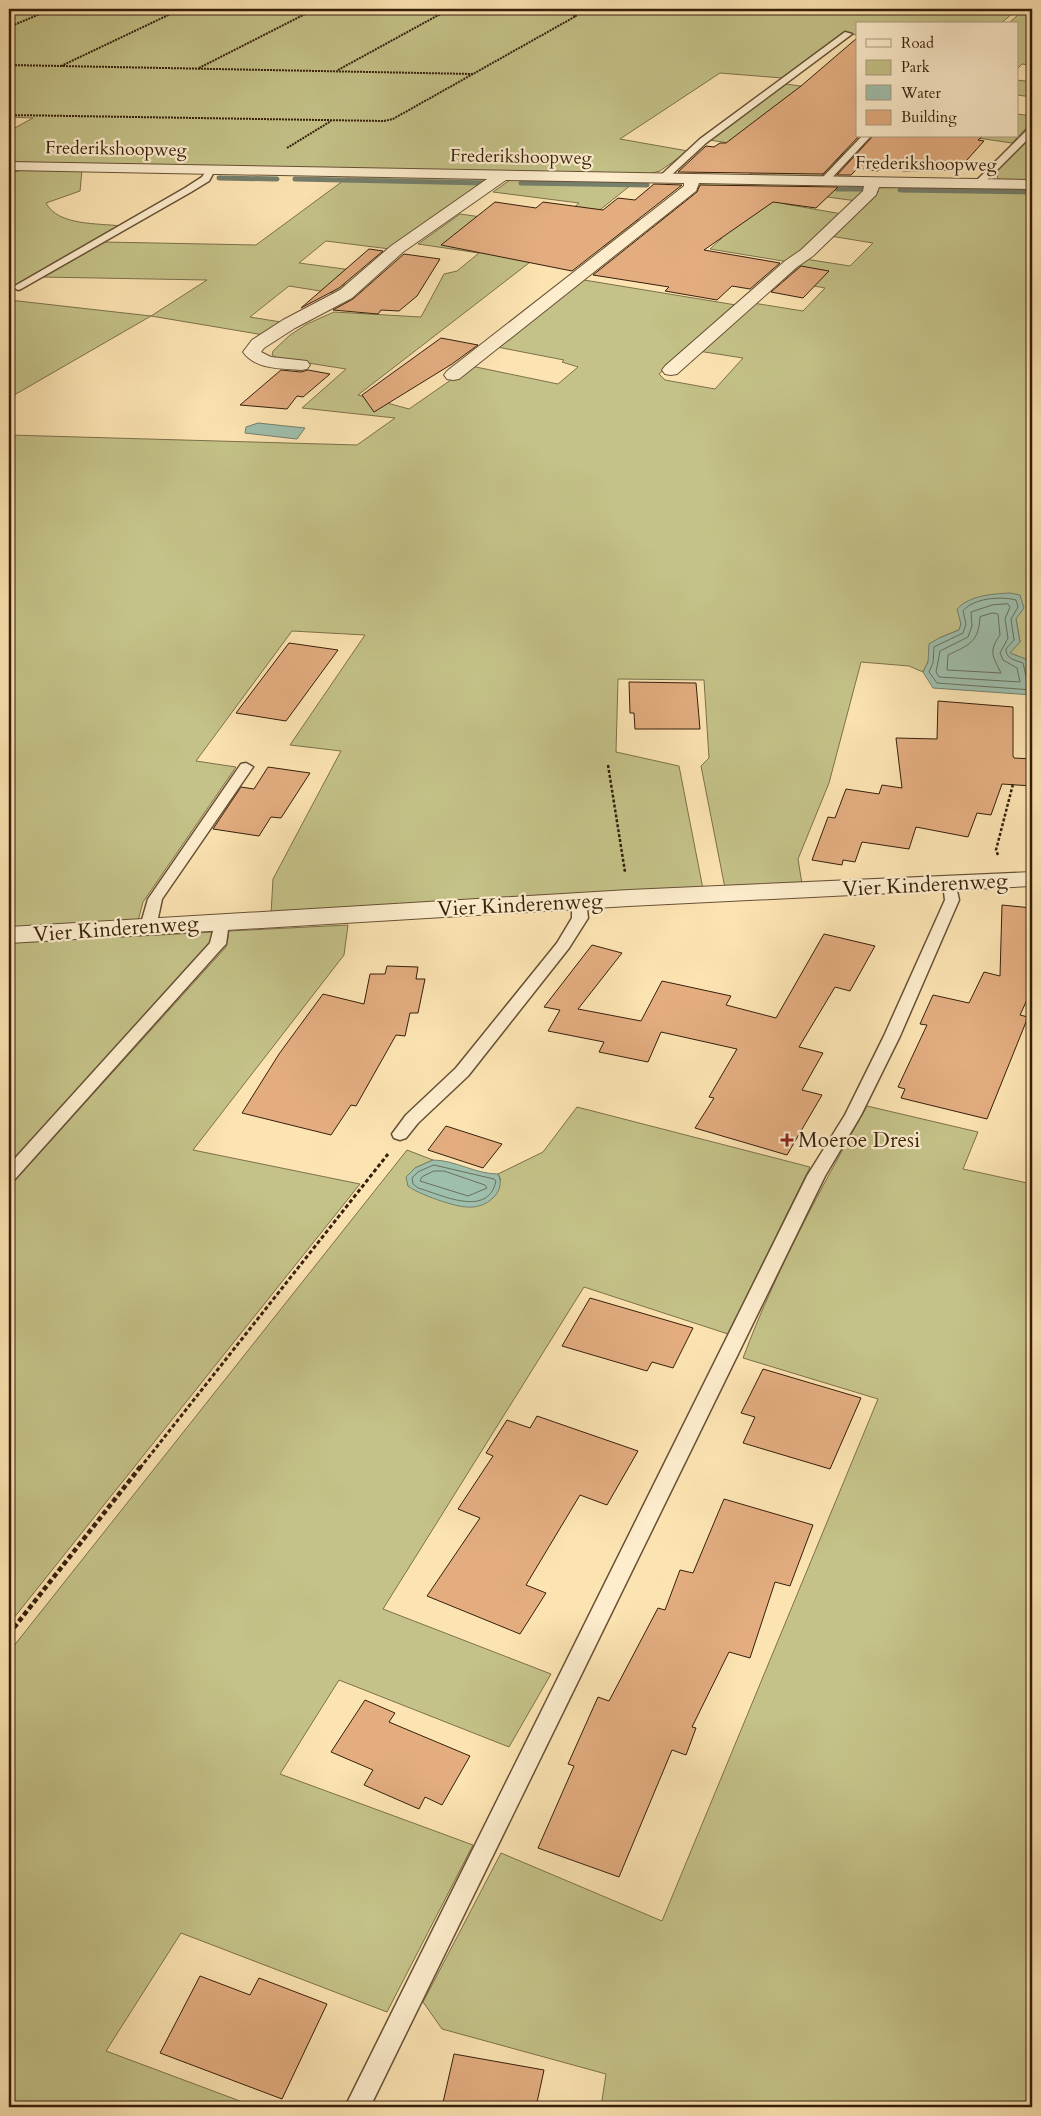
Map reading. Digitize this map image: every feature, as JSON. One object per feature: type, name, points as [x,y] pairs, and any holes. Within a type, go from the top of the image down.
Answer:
[{"type":"street","name":"Frederikshoopweg","points":[[9,166],[1032,185]]},
{"type":"street","points":[[301,365],[266,360],[255,357],[252,352],[258,344],[288,324],[346,294],[397,249],[503,175]]},
{"type":"street","points":[[453,374],[691,188],[692,179]]},
{"type":"street","points":[[671,370],[790,264],[807,253],[871,192],[872,182]]},
{"type":"street","name":"Vier Kinderenweg","points":[[9,935],[628,898],[1020,880]]},
{"type":"lane","points":[[663,178],[703,142],[848,34]]},
{"type":"lane","points":[[979,183],[1032,130]]},
{"type":"lane","points":[[825,180],[866,138]]},
{"type":"lane","points":[[18,287],[188,190],[206,179],[211,170]]},
{"type":"lane","points":[[148,927],[154,899],[246,767]]},
{"type":"lane","points":[[357,2107],[816,1176],[853,1115],[892,1036],[952,900],[950,884]]},
{"type":"lane","points":[[400,1134],[412,1119],[462,1072],[564,945],[580,918],[579,902]]},
{"type":"lane","points":[[9,1175],[218,944],[221,922]]},
{"type":"path","points":[[9,27],[52,9]]},
{"type":"path","points":[[60,66],[181,9]]},
{"type":"path","points":[[9,115],[384,121],[393,119],[576,16],[575,14],[216,9]]},
{"type":"path","points":[[198,69],[314,10]]},
{"type":"path","points":[[336,71],[445,12]]},
{"type":"path","points":[[9,65],[473,74]]},
{"type":"path","points":[[260,171],[285,149],[331,120]]},
{"type":"path","points":[[608,765],[628,898]]},
{"type":"path","points":[[1013,784],[996,850],[1020,880]]},
{"type":"path","points":[[9,1634],[386,1157],[400,1134]]},
{"type":"green space","points":[[9,9],[1032,9],[1032,65],[1022,64],[1018,68],[1018,22],[1010,22],[1019,14],[1013,13],[1002,22],[856,22],[856,35],[843,33],[782,78],[720,73],[620,139],[688,151],[660,171],[648,174],[9,162],[9,131],[33,118],[9,117]]},
{"type":"green space","points":[[1018,80],[1032,82],[1032,97],[1018,95]]},
{"type":"green space","points":[[786,84],[856,94],[856,107],[829,103],[816,114],[856,120],[856,136],[799,128],[780,145],[844,154],[824,171],[821,178],[748,176],[776,150],[709,140]]},
{"type":"green space","points":[[1018,114],[1032,116],[1032,122],[1018,137]]},
{"type":"green space","points":[[1032,134],[1032,182],[1007,182],[998,179],[996,170]]},
{"type":"green space","points":[[978,138],[1017,138],[1012,143]]},
{"type":"green space","points":[[22,170],[82,170],[80,191],[46,203],[60,216],[69,220],[121,226],[9,289],[9,180],[15,172]]},
{"type":"green space","points":[[351,175],[490,178],[398,250],[326,241],[299,263],[352,270],[339,294],[289,286],[250,317],[287,323],[270,336],[151,316],[207,280],[41,277],[104,242],[256,245]]},
{"type":"green space","points":[[510,180],[636,181],[596,213],[644,221],[610,247],[560,239],[358,395],[409,409],[471,366],[558,384],[578,367],[562,362],[564,360],[497,347],[584,280],[736,305],[659,374],[665,380],[715,389],[743,358],[698,351],[753,303],[803,311],[825,288],[780,280],[805,259],[850,266],[873,243],[830,236],[878,192],[878,186],[1032,188],[1032,688],[1028,660],[1009,653],[1020,642],[1016,619],[958,609],[961,624],[959,630],[939,638],[923,672],[909,666],[861,662],[829,783],[798,859],[802,884],[725,888],[701,766],[709,758],[704,680],[618,679],[616,752],[679,766],[703,889],[271,914],[273,879],[341,751],[290,745],[365,635],[292,631],[196,761],[236,767],[143,902],[138,921],[9,928],[9,435],[357,445],[395,418],[302,408],[346,369],[277,358],[272,355],[273,351],[290,335],[307,324],[334,312],[421,317],[444,274],[457,271],[479,253],[418,244],[460,214],[552,227],[579,203],[493,192]]},
{"type":"green space","points":[[701,182],[868,186],[857,201],[797,193],[785,204],[842,214],[789,262],[710,249],[722,238],[654,227],[669,214],[738,225],[780,190],[695,188]]},
{"type":"green space","points":[[9,300],[151,316],[9,398]]},
{"type":"green space","points":[[348,925],[344,955],[193,1150],[360,1184],[9,1624],[9,1187],[226,947],[229,931]]},
{"type":"green space","points":[[215,932],[211,943],[9,1165],[9,943]]},
{"type":"green space","points":[[867,1106],[978,1132],[963,1169],[1032,1184],[1032,2107],[601,2107],[606,2074],[442,2029],[423,2002],[501,1853],[662,1921],[878,1399],[743,1358],[785,1261],[816,1199]]},
{"type":"green space","points":[[577,1107],[810,1167],[728,1334],[584,1287],[383,1609],[551,1674],[509,1747],[339,1680],[280,1774],[473,1845],[387,2012],[181,1933],[106,2051],[256,2107],[9,2107],[9,1652],[407,1150],[433,1160],[415,1168],[407,1177],[408,1186],[501,1180],[498,1174],[543,1152]]},
{"type":"water","points":[[258,423],[305,428],[297,439],[245,433],[246,427]]},
{"type":"water","points":[[1010,593],[1020,595],[1024,608],[1016,619],[1020,642],[1010,653],[1028,660],[1032,695],[933,688],[923,672],[928,662],[929,644],[959,630],[961,624],[957,609],[962,604],[975,598]]},
{"type":"water","points":[[433,1160],[449,1162],[481,1172],[498,1174],[500,1187],[488,1202],[474,1207],[467,1207],[437,1200],[408,1186],[406,1177],[415,1168]]},
{"type":"building","points":[[856,39],[857,138],[823,174],[678,172],[706,146],[714,147],[720,143],[726,143],[801,86]]},
{"type":"building","points":[[871,138],[980,138],[978,140],[984,141],[958,170],[904,171],[882,167],[878,171],[858,168],[851,175],[837,175]]},
{"type":"building","points":[[654,184],[682,185],[572,271],[441,245],[495,202],[536,208],[543,202],[603,210],[618,198],[635,200]]},
{"type":"building","points":[[700,185],[838,187],[816,208],[773,202],[704,250],[780,263],[750,289],[732,286],[717,300],[665,291],[669,287],[593,275],[697,192]]},
{"type":"building","points":[[369,249],[383,251],[339,288],[301,308]]},
{"type":"building","points":[[404,254],[440,259],[417,296],[399,311],[381,310],[378,314],[333,310],[353,299]]},
{"type":"building","points":[[801,266],[829,271],[803,298],[771,292]]},
{"type":"building","points":[[441,338],[478,345],[452,364],[374,412],[362,395]]},
{"type":"building","points":[[281,370],[301,372],[308,370],[330,374],[303,397],[297,396],[287,409],[240,405]]},
{"type":"building","points":[[289,643],[338,650],[286,721],[236,713]]},
{"type":"building","points":[[629,682],[696,683],[700,729],[635,729],[634,713],[630,713]]},
{"type":"building","points":[[938,701],[1013,707],[1013,756],[1014,758],[1032,759],[1032,786],[1002,784],[991,815],[977,813],[968,837],[916,827],[909,849],[862,842],[855,862],[843,860],[842,865],[812,860],[828,817],[835,818],[846,789],[879,794],[882,785],[902,788],[896,738],[937,739]]},
{"type":"building","points":[[268,767],[310,773],[281,818],[271,817],[259,836],[213,829],[241,787],[254,789]]},
{"type":"building","points":[[1002,905],[1032,908],[1032,989],[1020,1015],[1028,1017],[987,1119],[901,1098],[905,1089],[898,1087],[927,1025],[920,1024],[933,995],[969,1003],[984,972],[1000,976]]},
{"type":"building","points":[[824,934],[875,946],[850,991],[835,987],[799,1047],[823,1053],[802,1090],[822,1095],[787,1155],[695,1128],[714,1098],[709,1097],[737,1049],[661,1032],[648,1062],[599,1052],[604,1042],[548,1031],[560,1010],[544,1007],[592,945],[622,953],[578,1009],[641,1021],[662,981],[731,996],[726,1005],[776,1018]]},
{"type":"building","points":[[387,966],[418,967],[416,979],[425,979],[418,1013],[410,1013],[405,1036],[396,1035],[356,1106],[351,1105],[331,1135],[242,1113],[279,1054],[323,994],[364,1004],[370,974],[385,974]]},
{"type":"building","points":[[446,1126],[502,1144],[483,1168],[428,1150]]},
{"type":"building","points":[[590,1298],[693,1328],[673,1368],[652,1362],[647,1371],[562,1346]]},
{"type":"building","points":[[763,1369],[861,1398],[830,1469],[743,1443],[755,1417],[741,1413]]},
{"type":"building","points":[[537,1416],[638,1451],[607,1505],[580,1495],[526,1585],[546,1593],[520,1634],[427,1596],[480,1518],[458,1509],[493,1456],[486,1453],[507,1420],[530,1428]]},
{"type":"building","points":[[724,1499],[813,1525],[790,1586],[775,1582],[750,1658],[729,1652],[692,1727],[696,1728],[686,1755],[672,1750],[619,1877],[538,1848],[574,1766],[568,1764],[598,1697],[609,1701],[658,1608],[665,1610],[680,1570],[693,1573]]},
{"type":"building","points":[[365,1700],[395,1713],[389,1722],[470,1756],[442,1805],[425,1797],[419,1809],[364,1785],[373,1770],[331,1752]]},
{"type":"building","points":[[200,1976],[250,1995],[259,1978],[327,2004],[282,2099],[160,2053]]},
{"type":"building","points":[[454,2054],[544,2070],[536,2107],[442,2107]]},
{"type":"waterway","points":[[219,178],[277,179]]},
{"type":"waterway","points":[[295,179],[485,183]]},
{"type":"waterway","points":[[521,183],[647,185]]},
{"type":"waterway","points":[[837,189],[864,189]]},
{"type":"waterway","points":[[900,190],[1032,192]]},
{"type":"place","name":"Moeroe Dresi","points":[[787,1140]]}]
